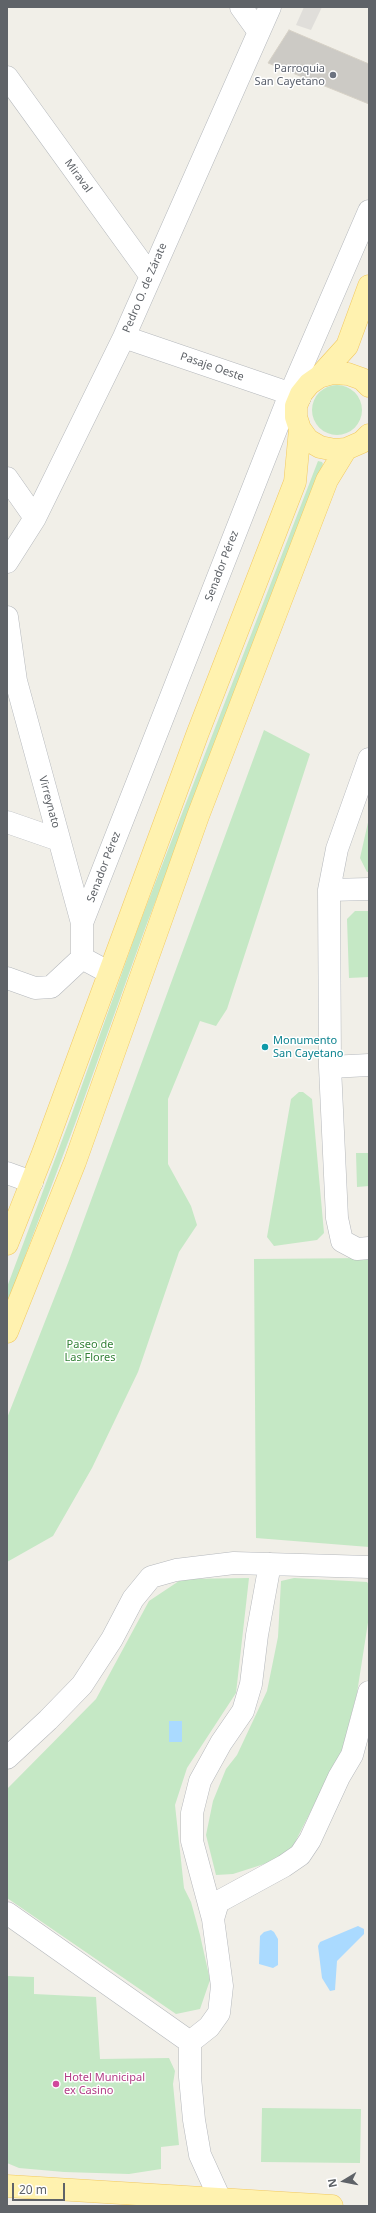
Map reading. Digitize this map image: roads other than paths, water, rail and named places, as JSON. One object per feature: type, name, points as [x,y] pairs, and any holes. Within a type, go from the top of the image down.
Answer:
[{"type":"main road","points":[[362,442],[335,450],[320,447],[308,440],[300,429],[296,418],[295,395],[319,377],[347,346],[369,286]]},
{"type":"main road","points":[[319,377],[333,373],[348,374],[362,379],[369,386]]},
{"type":"main road","points":[[7,1244],[32,1182],[108,972],[197,735],[296,482],[300,429]]},
{"type":"main road","points":[[7,1332],[74,1162],[198,816],[327,480],[362,442]]},
{"type":"main road","points":[[7,2179],[30,2188]]},
{"type":"main road","points":[[7,2186],[220,2203],[332,2206]]},
{"type":"street","points":[[241,7],[259,32]]},
{"type":"street","name":"Pedro O. de Zárate","points":[[7,562],[35,518],[124,337],[150,275],[270,7]]},
{"type":"street","name":"Miraval","points":[[7,77],[150,275]]},
{"type":"street","name":"Senador Pérez","points":[[82,923],[369,211]]},
{"type":"street","name":"Pasaje Oeste","points":[[124,337],[295,395]]},
{"type":"street","points":[[7,478],[35,518]]},
{"type":"street","name":"Virreynato","points":[[7,617],[16,681],[82,923],[82,958]]},
{"type":"street","points":[[363,1249],[342,1241],[337,1218],[330,1067],[329,890],[337,849],[369,759]]},
{"type":"street","points":[[7,822],[60,840]]},
{"type":"street","points":[[329,890],[369,889]]},
{"type":"street","points":[[7,978],[35,988],[51,987],[82,958],[108,972]]},
{"type":"street","points":[[330,1067],[369,1065]]},
{"type":"street","points":[[7,1173],[32,1182]]},
{"type":"street","points":[[7,1758],[48,1720],[82,1685],[112,1639],[133,1598],[151,1577],[176,1570],[219,1565],[270,1564],[369,1567]]},
{"type":"street","points":[[190,2042],[209,2027],[219,2013],[222,1986],[213,1918],[192,1841],[192,1813],[200,1781],[221,1743],[243,1711],[251,1684],[257,1635],[270,1564]]},
{"type":"street","points":[[213,1918],[218,1902],[284,1866],[300,1855],[310,1840],[338,1777],[352,1755],[369,1692]]},
{"type":"street","points":[[7,1913],[190,2042]]},
{"type":"street","points":[[190,2042],[190,2077],[194,2120],[200,2155],[220,2203]]},
{"type":"water","points":[[169,1721],[182,1721],[182,1742],[169,1742]]},
{"type":"water","points":[[358,1926],[364,1929],[364,1934],[337,1961],[335,1990],[330,1991],[322,1978],[318,1946],[320,1942]]},
{"type":"water","points":[[271,1930],[278,1939],[278,1965],[273,1968],[259,1964],[260,1936],[264,1932]]},
{"type":"place","name":"Parroquia San Cayetano","points":[[333,75]]},
{"type":"place","name":"Monumento San Cayetano","points":[[265,1047]]},
{"type":"place","name":"Hotel Municipal ex Casino","points":[[56,2084]]},
{"type":"park label","name":"Paseo de Las Flores","points":[[90,1351]]}]
